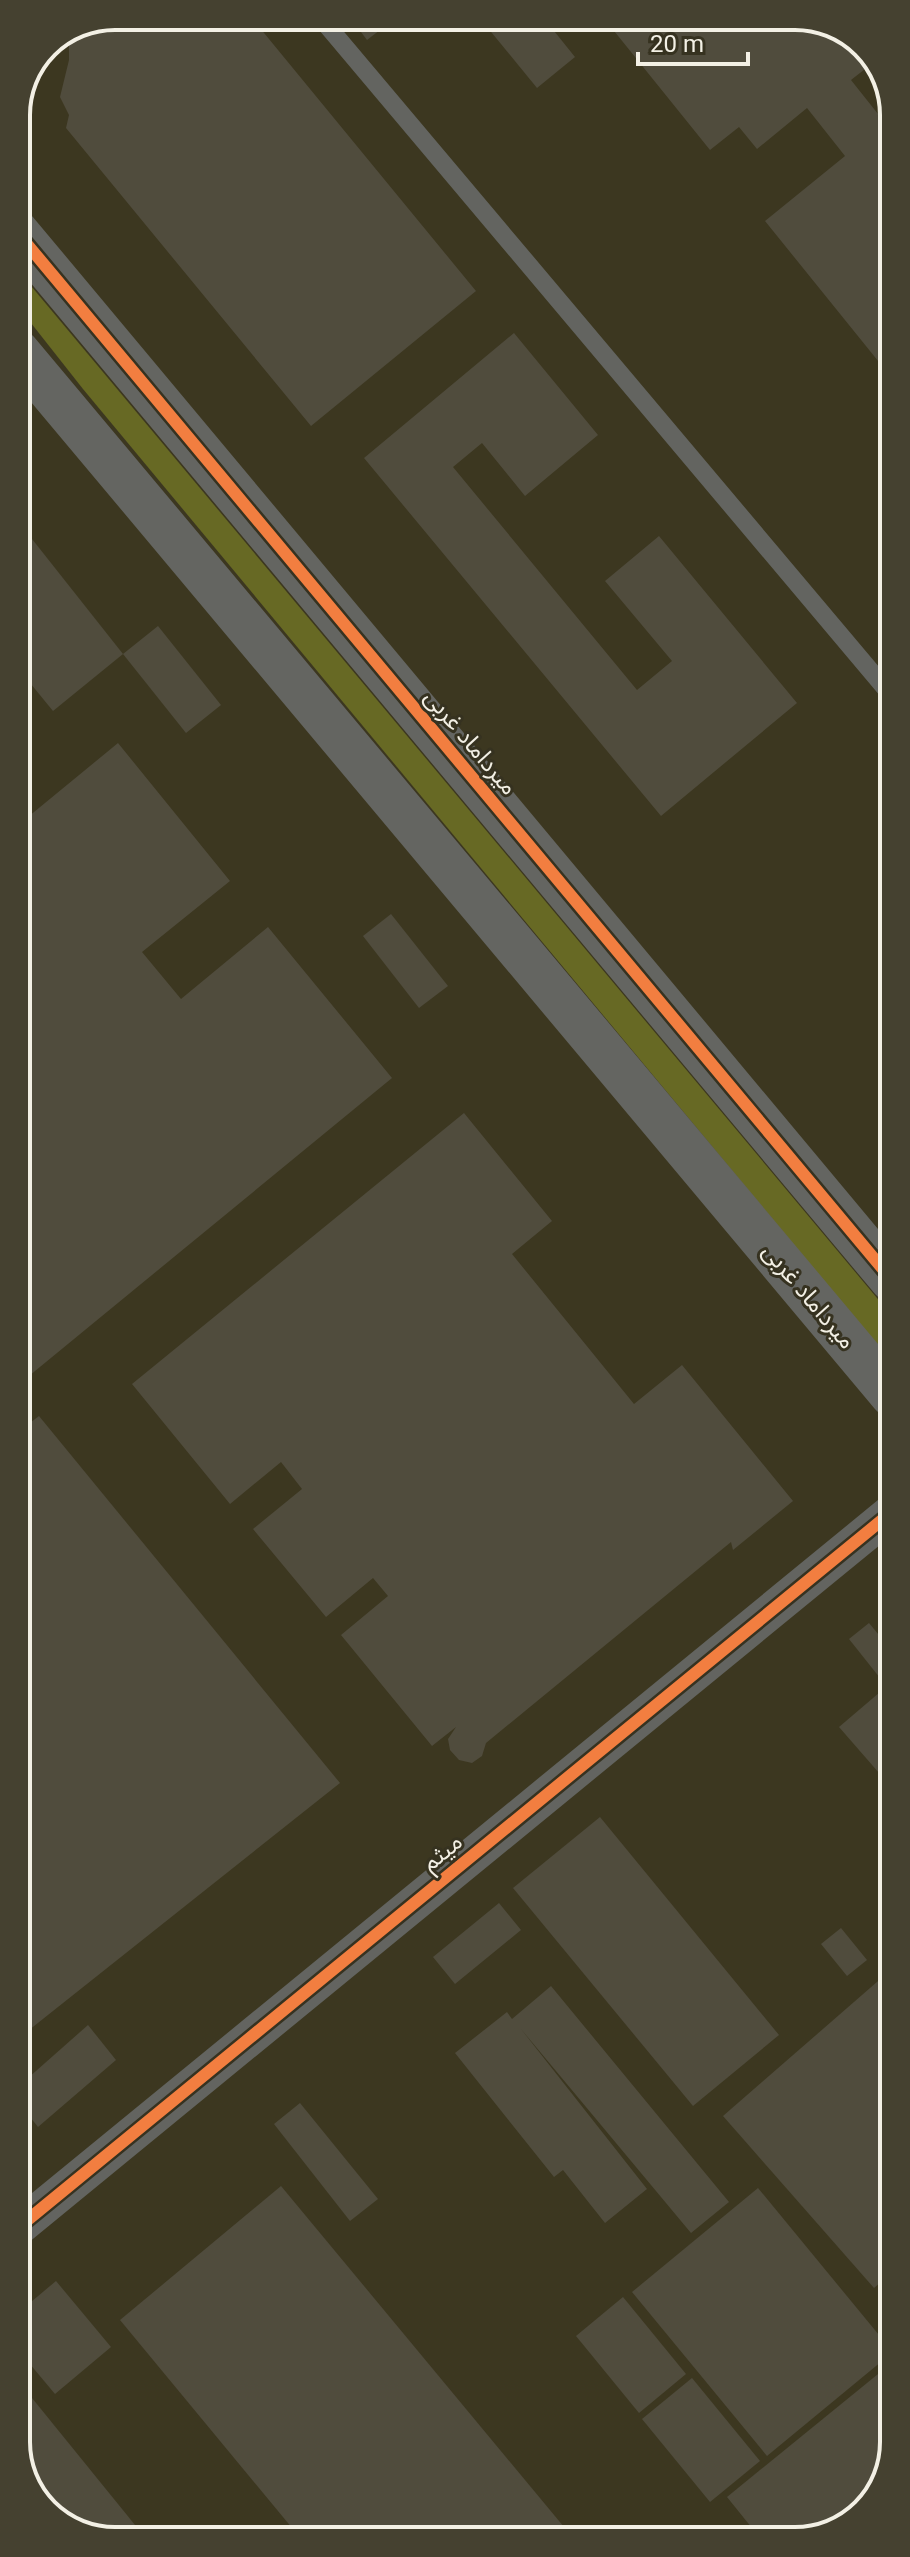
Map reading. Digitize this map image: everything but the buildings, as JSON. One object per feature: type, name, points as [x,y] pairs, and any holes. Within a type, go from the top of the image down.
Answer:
[{"type":"street","name":"میرداماد غربی","points":[[30,248],[880,1266]]},
{"type":"street","name":"میرداماد غربی","points":[[30,367],[880,1381]]},
{"type":"street","name":"میثم","points":[[30,2218],[880,1522]]},
{"type":"lane","points":[[331,30],[880,682]]},
{"type":"shaded area","points":[[115,30],[801,30],[828,36],[851,51],[866,68],[874,82],[880,115],[878,2459],[862,2494],[842,2513],[817,2524],[795,2527],[109,2527],[84,2522],[43,2488],[33,2464],[30,2442],[30,109],[33,93],[48,63],[72,41]]},
{"type":"shaded area","points":[[30,285],[880,1302],[880,1349],[30,322]]},
{"type":"cycle path","points":[[30,248],[880,1266]]},
{"type":"cycle path","points":[[30,2218],[880,1522]]}]
